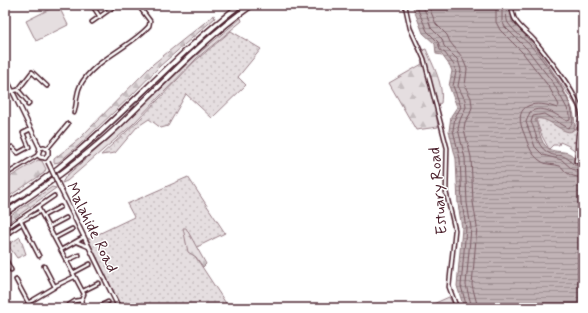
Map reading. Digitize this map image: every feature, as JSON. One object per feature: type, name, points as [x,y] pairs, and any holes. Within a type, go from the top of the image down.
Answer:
[{"type":"highway","points":[[5,205],[44,179],[77,152],[104,129],[178,56],[240,5]]},
{"type":"highway","points":[[5,213],[82,158],[115,129],[182,62],[252,5]]},
{"type":"main road","points":[[5,76],[40,148],[38,150],[38,155],[45,158],[48,153],[47,149],[40,148]]},
{"type":"main road","name":"Malahide Road","points":[[45,158],[119,308]]},
{"type":"street","points":[[92,5],[100,17]]},
{"type":"street","points":[[92,22],[116,5]]},
{"type":"street","points":[[74,113],[78,91],[84,81],[105,60],[148,26],[150,21],[138,5]]},
{"type":"street","name":"Estuary Road","points":[[405,5],[410,28],[424,59],[447,148],[446,192],[455,230],[449,287],[457,308]]},
{"type":"street","points":[[512,5],[512,13],[517,23],[533,39],[551,61],[566,83],[580,108],[582,119],[578,135],[579,152],[576,161],[583,164]]},
{"type":"street","points":[[13,92],[18,90],[32,72],[33,67]]},
{"type":"street","points":[[32,72],[47,86]]},
{"type":"street","points":[[18,90],[29,103],[28,105]]},
{"type":"street","points":[[47,149],[68,124]]},
{"type":"street","points":[[5,151],[12,147],[18,153],[28,149],[29,147],[23,133],[31,129]]},
{"type":"street","points":[[5,175],[38,155]]},
{"type":"street","points":[[21,220],[29,212],[54,196]]},
{"type":"street","points":[[38,207],[83,292],[84,295],[81,300]]},
{"type":"street","points":[[43,216],[60,207]]},
{"type":"street","points":[[29,212],[31,216]]},
{"type":"street","points":[[9,232],[6,229],[39,212]]},
{"type":"street","points":[[49,227],[66,218]]},
{"type":"street","points":[[21,220],[39,256]]},
{"type":"street","points":[[5,235],[20,225]]},
{"type":"street","points":[[55,238],[72,229]]},
{"type":"street","points":[[61,250],[84,237]]},
{"type":"street","points":[[77,242],[89,247]]},
{"type":"street","points":[[66,261],[79,255]]},
{"type":"street","points":[[5,258],[11,270]]},
{"type":"street","points":[[73,273],[90,264]]},
{"type":"street","points":[[44,266],[56,286]]},
{"type":"street","points":[[28,303],[74,277]]},
{"type":"street","points":[[16,280],[31,308]]},
{"type":"street","points":[[83,292],[99,283]]},
{"type":"street","points":[[64,308],[75,301],[81,300]]},
{"type":"street","points":[[81,300],[85,308]]},
{"type":"street","points":[[96,308],[108,302]]},
{"type":"green space","points":[[58,5],[68,25],[36,41],[26,21]]},
{"type":"green space","points":[[511,5],[517,23],[547,56],[564,79],[577,104],[580,116],[580,126],[574,129],[579,118],[577,107],[533,43],[512,22]]},
{"type":"green space","points":[[214,15],[215,18],[160,66],[132,95],[78,146],[59,162],[54,163],[54,159],[79,139],[153,64]]},
{"type":"green space","points":[[241,18],[242,21],[197,58],[132,125],[67,181],[62,183],[66,176],[110,138],[192,59]]},
{"type":"green space","points":[[231,31],[261,49],[238,77],[246,85],[212,118],[186,94],[168,126],[161,128],[149,119],[137,127],[115,153],[101,155],[139,120],[194,62]]},
{"type":"green space","points":[[426,49],[435,69],[442,96],[441,103],[435,106],[438,127],[416,130],[389,83],[422,64],[421,61],[425,58],[423,50]]},
{"type":"green space","points":[[543,118],[572,131],[579,126],[576,141],[573,142],[577,144],[577,153],[567,145],[560,142],[559,145],[553,145],[549,149],[536,120]]},
{"type":"green space","points":[[38,160],[42,161],[46,169],[44,173],[5,199],[5,180]]},
{"type":"green space","points":[[188,177],[225,233],[191,250],[229,308],[121,308],[88,239],[134,217],[127,204]]},
{"type":"green space","points":[[52,187],[56,188],[5,225],[5,219]]},
{"type":"green space","points":[[183,228],[186,228],[206,264],[203,267],[196,257],[188,252]]},
{"type":"green space","points":[[20,237],[26,254],[17,258],[8,245]]},
{"type":"green space","points":[[449,297],[455,308],[424,308]]},
{"type":"water","points":[[412,5],[511,5],[512,22],[531,42],[565,92],[572,108],[575,121],[572,131],[565,131],[546,120],[535,120],[541,139],[549,149],[568,153],[576,162],[583,163],[583,308],[464,308],[457,286],[462,228],[458,204],[456,159],[449,131],[451,116],[457,107],[449,86],[452,71],[442,55],[436,54],[435,44],[423,33]]}]
